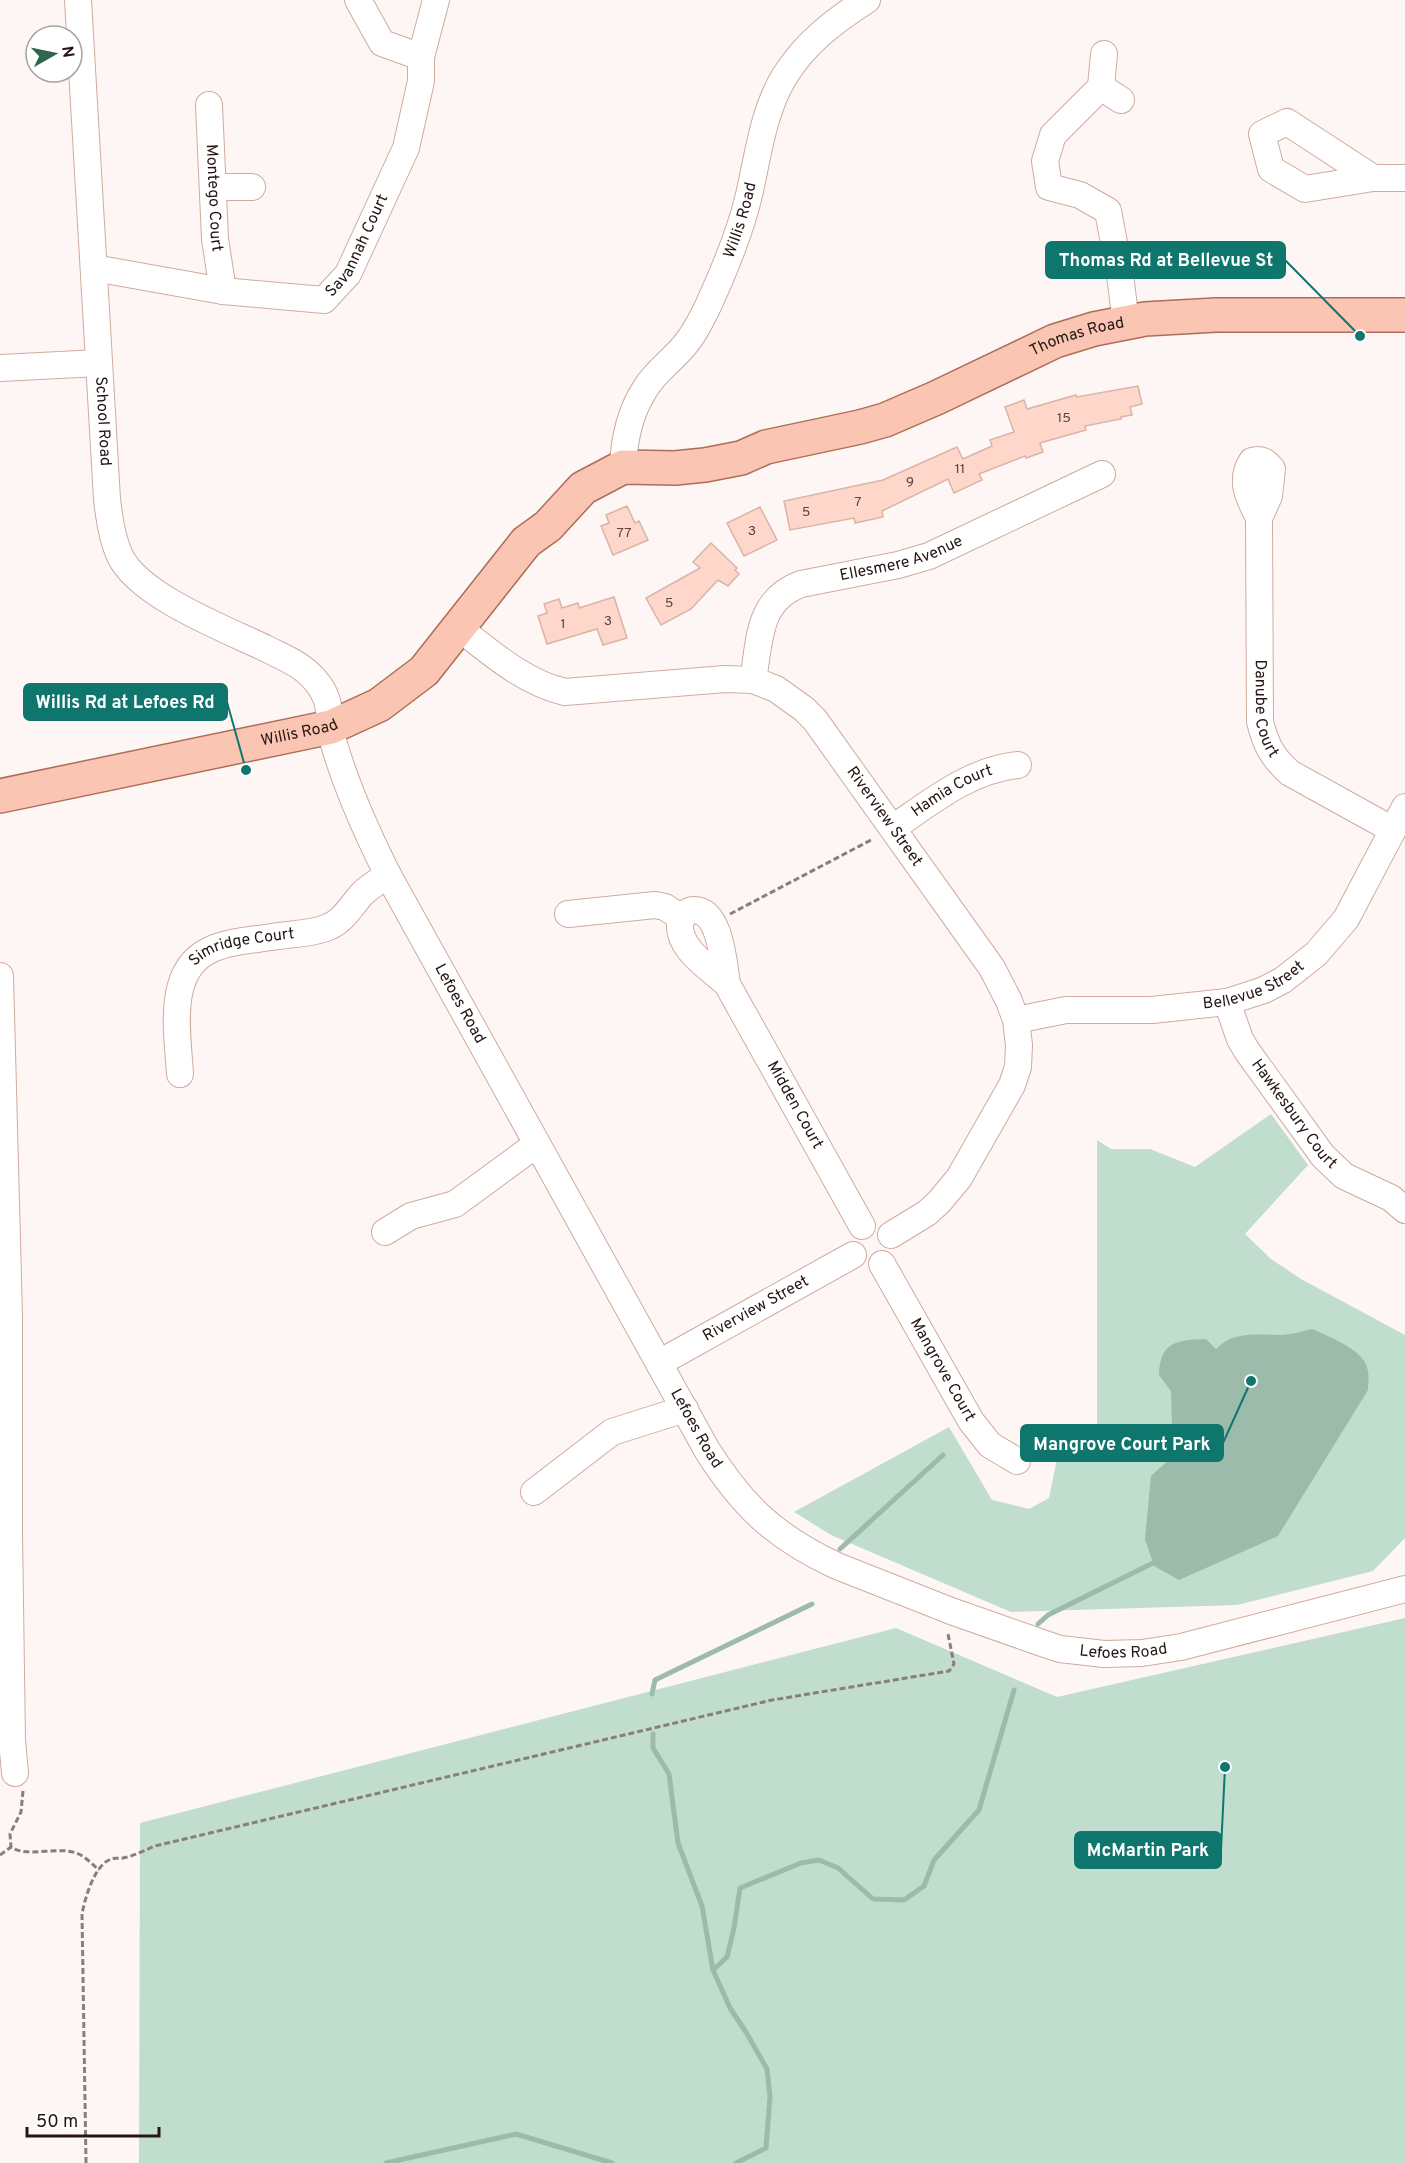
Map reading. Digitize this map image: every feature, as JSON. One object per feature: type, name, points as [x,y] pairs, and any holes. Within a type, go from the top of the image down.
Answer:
[{"type":"main road","name":"Thomas Road","points":[[623,460],[736,446],[766,447],[860,427],[885,420],[1055,341],[1094,329],[1145,319],[1187,315],[1405,315]]},
{"type":"main road","name":"Willis Road","points":[[0,796],[331,726],[379,705],[424,671],[526,542],[535,519],[563,485],[590,466],[623,460]]},
{"type":"street","name":"School Road","points":[[78,0],[110,522],[120,556],[129,570],[156,594],[306,671],[318,684],[330,705],[331,726]]},
{"type":"street","points":[[358,0],[382,43],[421,57]]},
{"type":"street","name":"Savannah Court","points":[[94,268],[223,291],[324,300],[348,274],[406,148],[421,81],[421,57],[436,0]]},
{"type":"street","name":"Willis Road","points":[[623,460],[630,423],[645,388],[687,342],[707,307],[730,257],[744,214],[764,126],[774,96],[783,79],[794,61],[818,35],[867,0]]},
{"type":"street","points":[[1104,54],[1111,93],[1053,135],[1045,161],[1049,187],[1080,195],[1108,211],[1126,323]]},
{"type":"street","name":"Montego Court","points":[[209,105],[215,239],[223,291]]},
{"type":"street","points":[[1373,178],[1405,178]]},
{"type":"street","points":[[213,187],[252,187]]},
{"type":"street","points":[[0,368],[99,363]]},
{"type":"street","name":"Ellesmere Avenue","points":[[753,680],[768,610],[776,598],[787,589],[801,584],[898,565],[928,556],[1102,474]]},
{"type":"street","name":"Danube Court","points":[[1259,518],[1260,722],[1265,742],[1276,761],[1290,773],[1393,830]]},
{"type":"street","name":"Riverview Street","points":[[459,628],[528,677],[565,692],[724,679],[753,680],[776,689],[815,720],[893,828],[992,968],[1010,1001],[1016,1020],[1019,1045],[1018,1067],[1012,1085],[950,1191],[927,1213],[891,1235]]},
{"type":"street","name":"Lefoes Road","points":[[331,726],[337,753],[358,810],[388,875],[659,1364],[722,1473],[738,1495],[771,1528],[811,1554],[837,1566],[951,1611],[1060,1648],[1104,1654],[1150,1652],[1198,1643],[1405,1589]]},
{"type":"street","name":"Hamia Court","points":[[893,828],[949,790],[999,767],[1018,765]]},
{"type":"street","name":"Bellevue Street","points":[[1016,1020],[1066,1010],[1152,1010],[1227,1002],[1264,990],[1283,980],[1301,968],[1333,937],[1347,919],[1405,807]]},
{"type":"street","name":"Simridge Court","points":[[180,1074],[177,1009],[182,985],[192,963],[200,955],[219,946],[327,928],[345,916],[372,885],[388,875]]},
{"type":"street","points":[[568,914],[655,904],[665,907],[682,918],[693,910],[700,911],[712,923]]},
{"type":"street","name":"Midden Court","points":[[682,918],[681,935],[695,956],[727,984],[862,1226]]},
{"type":"street","name":"Midden Court","points":[[712,923],[722,949],[727,984]]},
{"type":"street","points":[[0,976],[9,1316],[4,1533],[6,1740],[15,1773]]},
{"type":"street","name":"Hawkesbury Court","points":[[1227,1002],[1246,1051],[1323,1156],[1344,1176],[1400,1200]]},
{"type":"street","points":[[385,1232],[411,1216],[455,1204],[537,1144]]},
{"type":"street","points":[[868,1224],[881,1226],[891,1235],[893,1248],[887,1260],[882,1264],[869,1266],[853,1255],[851,1248],[853,1235],[862,1226],[868,1224]]},
{"type":"street","name":"Riverview Street","points":[[659,1364],[853,1255]]},
{"type":"street","name":"Mangrove Court","points":[[882,1264],[971,1421],[990,1445],[1017,1461]]},
{"type":"street","points":[[534,1492],[612,1432],[685,1409]]},
{"type":"path","points":[[712,923],[893,828]]},
{"type":"path","points":[[86,2163],[82,1914],[84,1900],[99,1870],[111,1858],[124,1858],[154,1846],[772,1700],[950,1671],[954,1664],[948,1633],[951,1611]]},
{"type":"path","points":[[11,1847],[10,1834],[23,1802],[22,1780],[15,1773]]},
{"type":"path","points":[[11,1847],[20,1851],[69,1851],[76,1853],[99,1870]]},
{"type":"path","points":[[0,1855],[11,1847]]},
{"type":"shaded area","points":[[1271,1114],[1308,1165],[1245,1234],[1271,1259],[1301,1279],[1405,1335],[1405,1538],[1373,1571],[1237,1605],[1011,1612],[831,1535],[794,1512],[949,1427],[992,1500],[1029,1509],[1049,1498],[1060,1444],[1097,1430],[1097,1140],[1111,1149],[1150,1149],[1195,1167]]},
{"type":"shaded area","points":[[1313,1329],[1346,1345],[1361,1356],[1368,1371],[1368,1390],[1278,1536],[1179,1580],[1154,1566],[1145,1539],[1151,1476],[1173,1456],[1171,1391],[1159,1375],[1160,1364],[1166,1349],[1186,1340],[1206,1339],[1216,1349],[1230,1339],[1238,1337],[1284,1335]]},
{"type":"shaded area","points":[[1405,1618],[1405,2163],[139,2163],[140,1823],[896,1628],[1057,1697]]},
{"type":"building","points":[[1138,386],[1142,404],[1130,407],[1132,415],[1085,426],[1086,430],[1040,443],[1043,452],[1026,458],[1025,456],[979,474],[982,480],[954,493],[948,479],[882,511],[883,517],[855,523],[854,518],[790,530],[784,501],[883,480],[957,447],[963,459],[992,446],[990,440],[1014,432],[1005,407],[1024,400],[1027,409],[1076,395],[1077,397]]},
{"type":"building","points":[[627,506],[635,523],[639,521],[648,540],[613,555],[601,526],[609,523],[606,515]]},
{"type":"building","points":[[760,507],[777,540],[744,556],[727,523]]},
{"type":"building","points":[[711,543],[737,568],[735,570],[739,574],[728,586],[718,580],[691,609],[661,625],[646,598],[700,568],[693,562]]},
{"type":"building","points":[[614,597],[627,638],[603,645],[597,629],[547,644],[538,616],[547,613],[544,604],[559,599],[562,608],[578,603],[579,608]]},
{"type":"waterway","points":[[840,1549],[943,1455]]},
{"type":"waterway","points":[[1038,1624],[1048,1615],[1153,1563]]},
{"type":"waterway","points":[[652,1694],[655,1680],[812,1604]]},
{"type":"waterway","points":[[736,2163],[766,2148],[770,2097],[767,2069],[730,2008],[713,1970],[727,1957],[740,1888],[801,1863],[819,1860],[838,1868],[873,1899],[904,1900],[924,1886],[934,1860],[979,1810],[1014,1690]]},
{"type":"waterway","points":[[653,1734],[653,1748],[669,1774],[678,1843],[702,1906],[713,1970]]},
{"type":"waterway","points":[[386,2163],[516,2134],[612,2163]]},
{"type":"place","name":"Thomas Rd at Bellevue St","points":[[1360,336]]},
{"type":"place","name":"Willis Rd at Lefoes Rd","points":[[246,770]]},
{"type":"place","name":"Mangrove Court Park","points":[[1251,1381]]},
{"type":"place","name":"McMartin Park","points":[[1225,1767]]}]
